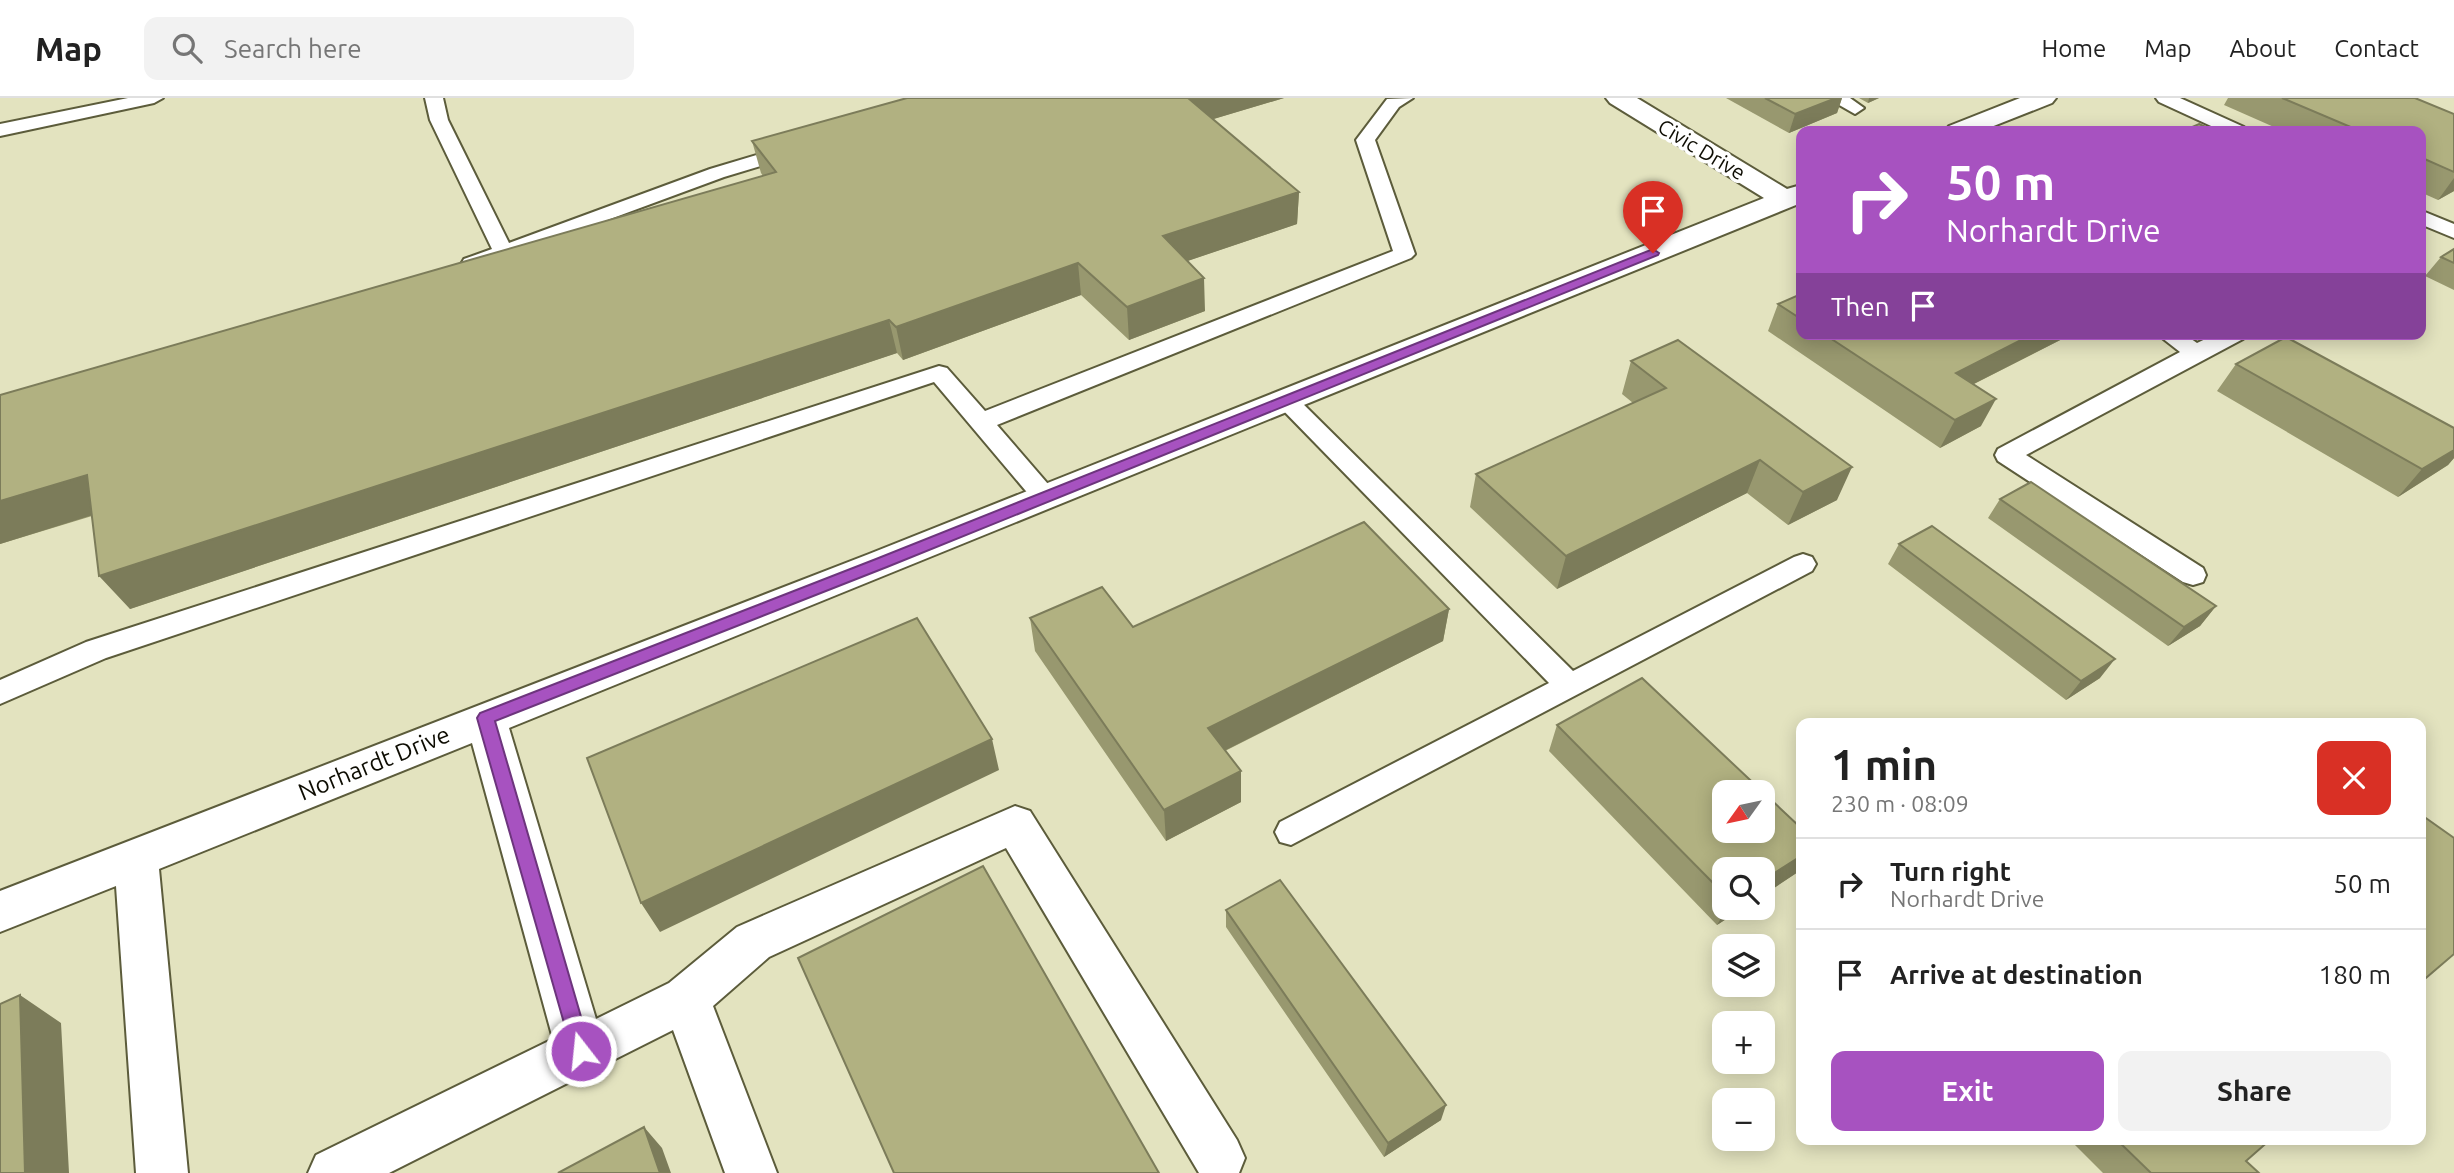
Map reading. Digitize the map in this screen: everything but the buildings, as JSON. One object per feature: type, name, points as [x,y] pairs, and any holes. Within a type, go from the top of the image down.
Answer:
[{"type":"street","name":"Civic Drive","points":[[1619,98],[1793,196]]},
{"type":"street","points":[[1971,126],[2043,98]]},
{"type":"street","name":"Norhardt Drive","points":[[0,912],[1045,498],[1793,196]]},
{"type":"street","points":[[486,718],[581,1051]]},
{"type":"street","points":[[334,1173],[687,999],[754,942],[1016,824],[1219,1158]]},
{"type":"street","points":[[136,858],[162,1173]]},
{"type":"street","points":[[687,999],[751,1173]]},
{"type":"lane","points":[[0,130],[154,98]]},
{"type":"lane","points":[[435,98],[439,120],[503,251]]},
{"type":"lane","points":[[981,422],[1404,254],[1365,140],[1392,103],[1404,98]]},
{"type":"lane","points":[[1836,98],[1855,108]]},
{"type":"lane","points":[[2165,98],[2226,126]]},
{"type":"lane","points":[[456,270],[717,173],[813,144]]},
{"type":"lane","points":[[2426,219],[2454,232]]},
{"type":"lane","points":[[2177,340],[2196,353]]},
{"type":"lane","points":[[2193,575],[2007,455],[2223,340]]},
{"type":"lane","points":[[0,692],[96,650],[939,373],[1045,498]]},
{"type":"lane","points":[[1285,400],[1570,686]]},
{"type":"lane","points":[[1291,832],[1803,564]]},
{"type":"route","points":[[581,1051],[486,718],[882,563],[1653,253]]}]
